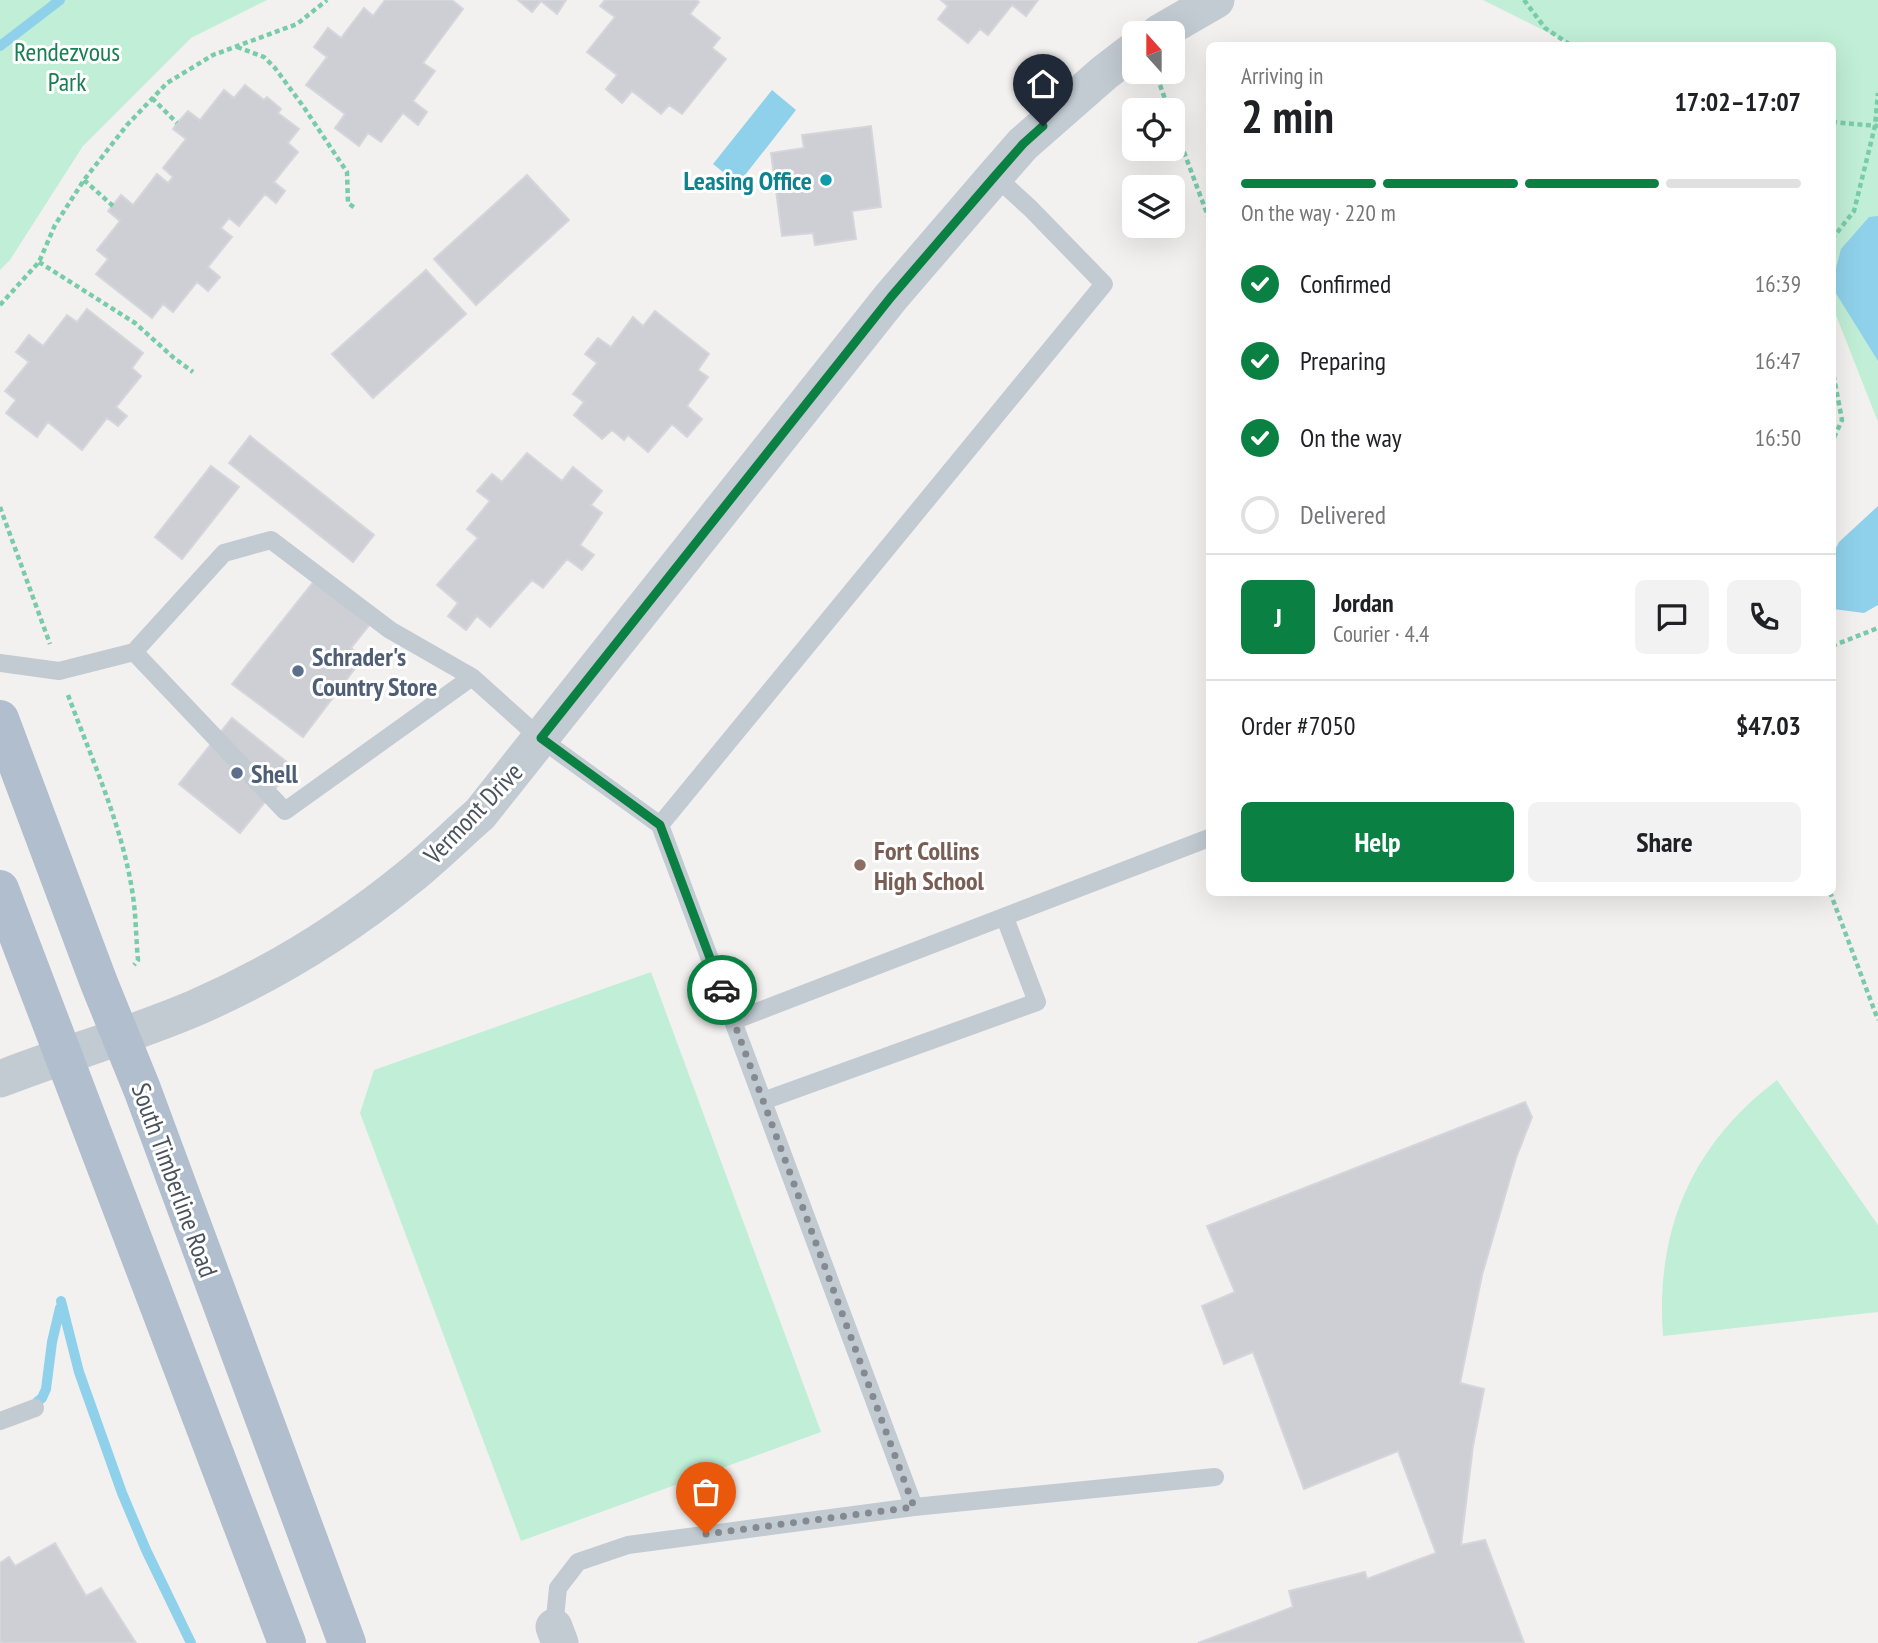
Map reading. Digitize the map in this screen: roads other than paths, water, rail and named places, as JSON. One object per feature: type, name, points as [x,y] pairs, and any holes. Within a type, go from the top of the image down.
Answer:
[{"type":"main road","name":"South Timberline Road","points":[[0,719],[347,1643]]},
{"type":"main road","points":[[0,889],[287,1643]]},
{"type":"street","points":[[1180,21],[1216,0]]},
{"type":"street","name":"Vermont Drive","points":[[0,1079],[195,1008],[254,979],[347,924],[410,877],[480,814],[891,297],[1023,144],[1122,59]]},
{"type":"lane","points":[[660,825],[1104,284],[995,176]]},
{"type":"lane","points":[[0,663],[59,671],[134,652],[224,553],[271,540],[390,630],[472,677],[541,738],[660,825],[914,1507]]},
{"type":"lane","points":[[134,652],[285,811],[472,677]]},
{"type":"lane","points":[[733,1021],[1206,839]]},
{"type":"lane","points":[[763,1101],[1037,1002],[1005,918]]},
{"type":"lane","points":[[0,1421],[35,1408]]},
{"type":"lane","points":[[557,1635],[558,1588],[578,1562],[628,1545],[914,1507],[1214,1477]]},
{"type":"water","points":[[772,90],[796,110],[738,184],[713,164]]},
{"type":"water","points":[[1878,216],[1878,361],[1836,293],[1836,268],[1841,249],[1869,217]]},
{"type":"water","points":[[1878,506],[1878,605],[1864,613],[1836,609],[1836,548],[1839,542]]},
{"type":"waterway","points":[[0,46],[60,0]]},
{"type":"waterway","points":[[61,1301],[79,1372],[122,1493],[191,1643]]},
{"type":"waterway","points":[[37,1402],[46,1389],[60,1308]]},
{"type":"place","name":"Leasing Office","points":[[826,180]]},
{"type":"place","name":"Schrader's Country Store","points":[[298,671]]},
{"type":"place","name":"Shell","points":[[237,773]]},
{"type":"place","name":"Fort Collins High School","points":[[860,865]]},
{"type":"park label","name":"Rendezvous Park","points":[[67,66]]}]
